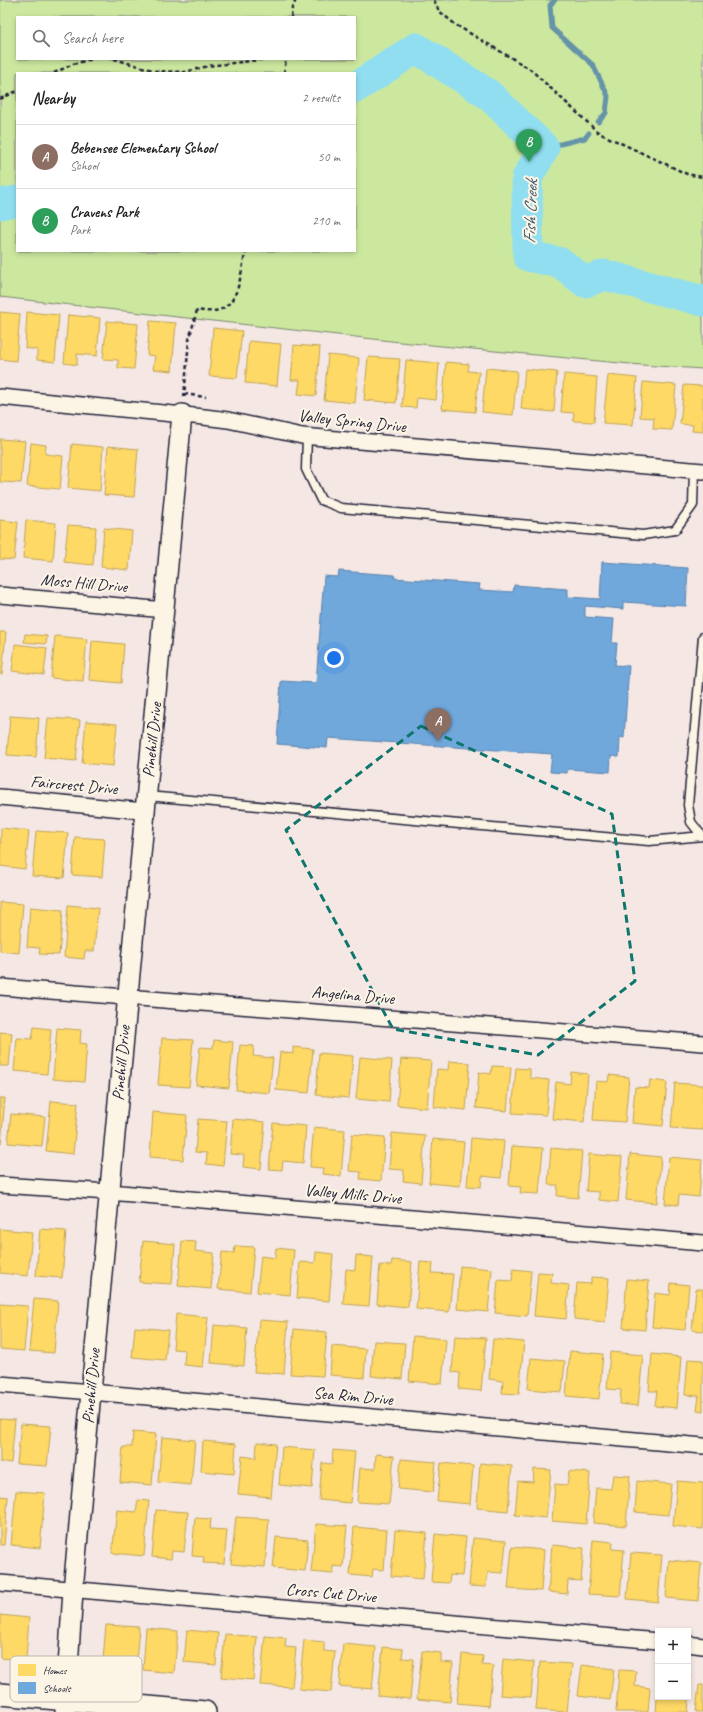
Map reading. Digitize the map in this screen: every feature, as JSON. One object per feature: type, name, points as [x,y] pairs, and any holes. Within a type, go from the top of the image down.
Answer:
[{"type":"main road","points":[[0,1694],[10,1696]]},
{"type":"main road","points":[[43,1702],[65,1706],[205,1712]]},
{"type":"street","name":"Valley Spring Drive","points":[[0,397],[182,414],[228,420],[307,437],[698,471]]},
{"type":"street","name":"Pinehill Drive","points":[[69,1656],[109,1192],[145,803],[165,610],[182,414]]},
{"type":"street","name":"Moss Hill Drive","points":[[0,595],[165,610]]},
{"type":"street","name":"Faircrest Drive","points":[[0,797],[145,803]]},
{"type":"street","name":"Angelina Drive","points":[[0,987],[703,1043]]},
{"type":"street","name":"Valley Mills Drive","points":[[0,1185],[109,1192],[703,1243]]},
{"type":"street","name":"Sea Rim Drive","points":[[0,1384],[703,1446]]},
{"type":"street","name":"Cross Cut Drive","points":[[0,1583],[74,1591],[381,1616],[655,1641]]},
{"type":"street","points":[[691,1644],[703,1646]]},
{"type":"lane","points":[[307,437],[306,469],[321,500],[341,508],[643,535],[675,530],[693,505],[698,471]]},
{"type":"lane","points":[[703,637],[688,805],[691,822],[700,835],[703,836]]},
{"type":"lane","points":[[145,803],[649,841],[703,836]]},
{"type":"path","points":[[291,16],[292,8],[296,0]]},
{"type":"path","points":[[434,0],[439,11],[456,25],[530,69],[599,133],[687,174],[703,177]]},
{"type":"path","points":[[56,72],[73,64],[88,60]]},
{"type":"path","points":[[118,60],[156,71],[185,72],[208,66],[259,60]]},
{"type":"path","points":[[284,72],[286,60]]},
{"type":"path","points":[[0,99],[16,91]]},
{"type":"path","points":[[182,414],[189,340],[197,310],[206,312],[216,311],[225,307],[232,301],[237,294],[240,284],[246,252]]},
{"type":"path","points":[[184,394],[206,397]]},
{"type":"highlighted area","points":[[421,726],[612,814],[635,981],[538,1055],[393,1029],[286,830]]},
{"type":"green space","points":[[0,0],[703,0],[703,369],[641,365],[400,342],[0,297]]},
{"type":"building: Homes","points":[[0,312],[20,314],[16,361],[0,359]]},
{"type":"building: Homes","points":[[27,312],[59,315],[55,362],[37,360],[37,350],[25,348]]},
{"type":"building: Homes","points":[[68,315],[100,318],[97,356],[77,354],[77,365],[64,363]]},
{"type":"building: Homes","points":[[107,321],[138,324],[134,369],[118,368],[118,360],[103,359]]},
{"type":"building: Homes","points":[[150,321],[176,323],[172,371],[153,369],[155,356],[147,355]]},
{"type":"building: Homes","points":[[213,328],[242,331],[237,378],[209,376]]},
{"type":"building: Homes","points":[[249,341],[281,344],[277,386],[245,383]]},
{"type":"building: Homes","points":[[294,345],[320,347],[316,396],[298,394],[300,380],[291,380]]},
{"type":"building: Homes","points":[[328,355],[359,358],[355,403],[324,400]]},
{"type":"building: Homes","points":[[368,357],[400,359],[396,403],[364,400]]},
{"type":"building: Homes","points":[[406,360],[439,363],[436,400],[417,398],[416,408],[402,407]]},
{"type":"building: Homes","points":[[446,362],[469,364],[468,371],[479,372],[475,412],[442,409]]},
{"type":"building: Homes","points":[[486,368],[517,371],[513,415],[482,412]]},
{"type":"building: Homes","points":[[525,369],[557,372],[554,412],[521,409]]},
{"type":"building: Homes","points":[[564,374],[597,377],[594,422],[573,421],[574,413],[561,412]]},
{"type":"building: Homes","points":[[608,375],[637,378],[633,425],[603,423]]},
{"type":"building: Homes","points":[[643,382],[676,385],[672,430],[653,429],[654,418],[640,417]]},
{"type":"building: Homes","points":[[684,385],[703,386],[703,432],[692,431],[693,425],[680,424]]},
{"type":"building: Homes","points":[[0,439],[25,441],[21,483],[0,482]]},
{"type":"building: Homes","points":[[31,443],[46,445],[45,454],[63,456],[60,489],[27,486]]},
{"type":"building: Homes","points":[[72,444],[103,447],[100,491],[68,488]]},
{"type":"building: Homes","points":[[108,446],[138,449],[134,497],[104,495]]},
{"type":"building: Homes","points":[[0,520],[18,522],[14,560],[0,559]]},
{"type":"building: Homes","points":[[26,520],[56,523],[53,561],[23,558]]},
{"type":"building: Homes","points":[[68,525],[96,527],[93,565],[64,562]]},
{"type":"building: Homes","points":[[104,528],[132,531],[129,570],[101,567]]},
{"type":"building: Homes","points":[[0,632],[6,632],[2,675],[0,674]]},
{"type":"building: Homes","points":[[25,634],[47,636],[46,644],[24,642]]},
{"type":"building: Homes","points":[[55,636],[87,639],[83,681],[51,678]]},
{"type":"building: Homes","points":[[92,641],[124,644],[121,683],[89,680]]},
{"type":"building: Homes","points":[[15,644],[47,648],[44,675],[12,671]]},
{"type":"building: Homes","points":[[10,716],[39,718],[36,757],[7,755]]},
{"type":"building: Homes","points":[[48,718],[80,720],[76,761],[44,758]]},
{"type":"building: Homes","points":[[86,721],[117,724],[113,766],[82,763]]},
{"type":"building: Homes","points":[[1,828],[29,831],[25,869],[0,866]]},
{"type":"building: Homes","points":[[36,831],[68,833],[64,878],[32,876]]},
{"type":"building: Homes","points":[[75,837],[105,839],[102,877],[72,875]]},
{"type":"building: Homes","points":[[0,902],[23,904],[19,953],[0,951]]},
{"type":"building: Homes","points":[[68,905],[98,908],[94,951],[85,951],[84,959],[64,957]]},
{"type":"building: Homes","points":[[30,907],[63,910],[59,955],[39,954],[40,948],[27,947]]},
{"type":"building: Homes","points":[[34,1027],[51,1029],[47,1074],[14,1071],[17,1038],[32,1039]]},
{"type":"building: Homes","points":[[57,1028],[81,1030],[80,1043],[87,1044],[84,1082],[53,1079]]},
{"type":"building: Homes","points":[[0,1032],[12,1033],[9,1066],[0,1066]]},
{"type":"building: Homes","points":[[162,1038],[193,1040],[189,1087],[158,1085]]},
{"type":"building: Homes","points":[[214,1040],[233,1042],[229,1088],[196,1085],[200,1047],[213,1048]]},
{"type":"building: Homes","points":[[240,1045],[254,1046],[253,1056],[273,1058],[269,1093],[236,1090]]},
{"type":"building: Homes","points":[[293,1047],[313,1049],[309,1093],[276,1090],[280,1052],[293,1054]]},
{"type":"building: Homes","points":[[319,1053],[353,1056],[349,1098],[316,1095]]},
{"type":"building: Homes","points":[[360,1057],[392,1060],[389,1102],[356,1099]]},
{"type":"building: Homes","points":[[401,1059],[431,1061],[427,1108],[397,1105]]},
{"type":"building: Homes","points":[[449,1061],[470,1063],[466,1110],[434,1107],[437,1069],[448,1070]]},
{"type":"building: Homes","points":[[492,1066],[511,1067],[507,1111],[476,1108],[479,1072],[491,1074]]},
{"type":"building: Homes","points":[[516,1068],[530,1069],[530,1078],[549,1080],[546,1115],[512,1113]]},
{"type":"building: Homes","points":[[571,1072],[588,1074],[584,1122],[552,1119],[556,1082],[570,1084]]},
{"type":"building: Homes","points":[[609,1075],[629,1077],[625,1122],[593,1120],[596,1081],[608,1082]]},
{"type":"building: Homes","points":[[650,1080],[667,1082],[663,1126],[632,1123],[635,1087],[649,1088]]},
{"type":"building: Homes","points":[[675,1083],[703,1085],[703,1130],[671,1128]]},
{"type":"building: Homes","points":[[0,1098],[5,1098],[1,1144],[0,1144]]},
{"type":"building: Homes","points":[[51,1101],[78,1103],[73,1154],[46,1151]]},
{"type":"building: Homes","points":[[153,1112],[187,1115],[183,1160],[150,1157]]},
{"type":"building: Homes","points":[[11,1114],[45,1117],[42,1146],[8,1143]]},
{"type":"building: Homes","points":[[198,1119],[227,1121],[223,1166],[206,1164],[207,1153],[195,1152]]},
{"type":"building: Homes","points":[[233,1119],[265,1122],[261,1169],[243,1167],[244,1155],[230,1154]]},
{"type":"building: Homes","points":[[273,1123],[306,1126],[303,1163],[283,1161],[282,1170],[269,1169]]},
{"type":"building: Homes","points":[[314,1127],[345,1130],[341,1176],[322,1174],[323,1168],[310,1167]]},
{"type":"building: Homes","points":[[392,1133],[425,1136],[421,1183],[403,1181],[404,1170],[389,1169]]},
{"type":"building: Homes","points":[[352,1134],[385,1137],[381,1181],[360,1179],[361,1172],[349,1171]]},
{"type":"building: Homes","points":[[471,1138],[504,1141],[501,1178],[482,1176],[481,1187],[467,1186]]},
{"type":"building: Homes","points":[[433,1139],[464,1142],[460,1186],[429,1183]]},
{"type":"building: Homes","points":[[512,1146],[543,1148],[539,1194],[520,1193],[521,1187],[509,1186]]},
{"type":"building: Homes","points":[[551,1148],[582,1151],[578,1198],[557,1196],[558,1185],[548,1185]]},
{"type":"building: Homes","points":[[589,1154],[622,1157],[618,1202],[599,1200],[599,1192],[586,1191]]},
{"type":"building: Homes","points":[[630,1154],[661,1157],[657,1203],[626,1200]]},
{"type":"building: Homes","points":[[669,1157],[702,1160],[699,1197],[679,1195],[678,1205],[665,1204]]},
{"type":"building: Homes","points":[[0,1229],[32,1232],[28,1276],[0,1273]]},
{"type":"building: Homes","points":[[40,1229],[66,1231],[62,1278],[36,1276]]},
{"type":"building: Homes","points":[[143,1241],[175,1244],[172,1284],[139,1282]]},
{"type":"building: Homes","points":[[182,1241],[196,1242],[195,1251],[214,1253],[211,1289],[178,1286]]},
{"type":"building: Homes","points":[[235,1246],[254,1247],[250,1292],[218,1289],[222,1252],[234,1253]]},
{"type":"building: Homes","points":[[276,1248],[294,1250],[290,1295],[257,1292],[261,1256],[275,1258]]},
{"type":"building: Homes","points":[[316,1252],[333,1254],[329,1301],[297,1298],[300,1262],[315,1263]]},
{"type":"building: Homes","points":[[356,1255],[373,1257],[369,1306],[343,1304],[346,1269],[355,1270]]},
{"type":"building: Homes","points":[[392,1260],[412,1262],[408,1307],[377,1304],[380,1265],[391,1266]]},
{"type":"building: Homes","points":[[420,1262],[433,1263],[432,1273],[453,1274],[449,1312],[416,1309]]},
{"type":"building: Homes","points":[[460,1266],[492,1269],[488,1312],[457,1309]]},
{"type":"building: Homes","points":[[513,1269],[531,1271],[527,1316],[495,1313],[498,1280],[512,1281]]},
{"type":"building: Homes","points":[[538,1272],[552,1273],[551,1283],[569,1285],[566,1319],[534,1316]]},
{"type":"building: Homes","points":[[591,1277],[609,1278],[605,1322],[574,1319],[577,1283],[591,1284]]},
{"type":"building: Homes","points":[[627,1279],[649,1281],[645,1330],[623,1328]]},
{"type":"building: Homes","points":[[671,1283],[689,1285],[685,1330],[652,1327],[655,1293],[670,1295]]},
{"type":"building: Homes","points":[[696,1289],[703,1289],[703,1331],[692,1330]]},
{"type":"building: Homes","points":[[34,1299],[58,1301],[54,1353],[29,1351]]},
{"type":"building: Homes","points":[[0,1304],[28,1306],[24,1351],[0,1349]]},
{"type":"building: Homes","points":[[176,1314],[208,1317],[203,1367],[184,1365],[185,1350],[173,1349]]},
{"type":"building: Homes","points":[[259,1320],[288,1322],[284,1374],[254,1372]]},
{"type":"building: Homes","points":[[214,1325],[247,1328],[244,1366],[211,1363]]},
{"type":"building: Homes","points":[[135,1327],[168,1330],[165,1360],[132,1357]]},
{"type":"building: Homes","points":[[294,1329],[327,1332],[323,1376],[290,1374]]},
{"type":"building: Homes","points":[[413,1336],[446,1339],[442,1384],[409,1381]]},
{"type":"building: Homes","points":[[455,1336],[486,1338],[481,1391],[459,1389],[460,1373],[452,1372]]},
{"type":"building: Homes","points":[[493,1339],[524,1342],[519,1394],[502,1393],[503,1381],[489,1379]]},
{"type":"building: Homes","points":[[374,1341],[405,1343],[402,1379],[371,1376]]},
{"type":"building: Homes","points":[[332,1346],[366,1349],[364,1378],[330,1375]]},
{"type":"building: Homes","points":[[570,1351],[603,1354],[599,1399],[566,1396]]},
{"type":"building: Homes","points":[[610,1352],[643,1355],[638,1406],[620,1404],[621,1390],[607,1389]]},
{"type":"building: Homes","points":[[652,1354],[681,1357],[677,1408],[655,1406],[657,1391],[649,1391]]},
{"type":"building: Homes","points":[[531,1358],[565,1361],[562,1392],[528,1389]]},
{"type":"building: Homes","points":[[688,1359],[703,1360],[703,1411],[697,1410],[699,1396],[685,1395]]},
{"type":"building: Homes","points":[[0,1419],[15,1420],[11,1463],[0,1462]]},
{"type":"building: Homes","points":[[21,1424],[51,1426],[47,1466],[17,1464]]},
{"type":"building: Homes","points":[[133,1432],[156,1434],[152,1485],[120,1482],[123,1447],[132,1447]]},
{"type":"building: Homes","points":[[162,1437],[195,1440],[191,1485],[158,1482]]},
{"type":"building: Homes","points":[[203,1441],[236,1444],[234,1474],[201,1471]]},
{"type":"building: Homes","points":[[257,1442],[276,1444],[271,1497],[238,1494],[242,1456],[256,1458]]},
{"type":"building: Homes","points":[[282,1447],[315,1450],[312,1488],[279,1485]]},
{"type":"building: Homes","points":[[333,1450],[355,1452],[350,1503],[319,1500],[322,1463],[332,1464]]},
{"type":"building: Homes","points":[[376,1454],[394,1456],[389,1504],[357,1502],[360,1468],[375,1469]]},
{"type":"building: Homes","points":[[401,1459],[436,1462],[433,1492],[398,1489]]},
{"type":"building: Homes","points":[[441,1463],[473,1466],[470,1504],[437,1501]]},
{"type":"building: Homes","points":[[480,1463],[512,1466],[508,1511],[477,1508]]},
{"type":"building: Homes","points":[[534,1469],[551,1470],[546,1518],[515,1515],[518,1481],[533,1482]]},
{"type":"building: Homes","points":[[569,1471],[590,1473],[586,1524],[552,1521],[555,1484],[567,1485]]},
{"type":"building: Homes","points":[[613,1475],[630,1476],[626,1526],[593,1523],[596,1488],[611,1489]]},
{"type":"building: Homes","points":[[637,1481],[671,1484],[668,1515],[635,1512]]},
{"type":"building: Homes","points":[[677,1481],[703,1483],[703,1529],[673,1526]]},
{"type":"building: Homes","points":[[16,1491],[45,1493],[40,1548],[11,1545]]},
{"type":"building: Homes","points":[[0,1496],[8,1497],[4,1545],[0,1545]]},
{"type":"building: Homes","points":[[138,1500],[149,1501],[144,1556],[112,1553],[117,1510],[136,1512]]},
{"type":"building: Homes","points":[[156,1510],[188,1512],[184,1552],[172,1551],[171,1559],[152,1557]]},
{"type":"building: Homes","points":[[236,1517],[269,1519],[265,1567],[231,1564]]},
{"type":"building: Homes","points":[[195,1518],[211,1519],[210,1529],[227,1530],[224,1564],[203,1563],[204,1557],[192,1556]]},
{"type":"building: Homes","points":[[316,1524],[347,1526],[343,1567],[333,1566],[333,1574],[311,1572]]},
{"type":"building: Homes","points":[[354,1527],[387,1530],[384,1570],[373,1569],[372,1577],[350,1575]]},
{"type":"building: Homes","points":[[395,1530],[427,1533],[423,1579],[391,1576]]},
{"type":"building: Homes","points":[[435,1534],[466,1537],[462,1576],[450,1575],[449,1583],[431,1582]]},
{"type":"building: Homes","points":[[276,1537],[308,1540],[305,1571],[273,1568]]},
{"type":"building: Homes","points":[[473,1538],[506,1541],[503,1573],[488,1572],[486,1587],[469,1586]]},
{"type":"building: Homes","points":[[593,1540],[613,1542],[612,1549],[624,1550],[620,1596],[588,1594]]},
{"type":"building: Homes","points":[[552,1545],[584,1548],[581,1581],[568,1580],[567,1594],[548,1592]]},
{"type":"building: Homes","points":[[512,1547],[544,1550],[541,1591],[508,1589]]},
{"type":"building: Homes","points":[[631,1553],[662,1555],[658,1602],[627,1599]]},
{"type":"building: Homes","points":[[669,1560],[701,1563],[698,1601],[666,1598]]},
{"type":"building: Homes","points":[[0,1615],[29,1618],[26,1656],[10,1656],[10,1659],[0,1658]]},
{"type":"building: Homes","points":[[106,1625],[139,1627],[137,1656],[103,1656]]},
{"type":"building: Homes","points":[[146,1628],[178,1631],[174,1673],[143,1670]]},
{"type":"building: Homes","points":[[187,1630],[218,1633],[216,1665],[184,1662]]},
{"type":"building: Homes","points":[[225,1634],[257,1637],[253,1680],[221,1677]]},
{"type":"building: Homes","points":[[265,1636],[286,1638],[285,1647],[296,1648],[292,1687],[260,1685]]},
{"type":"building: Homes","points":[[304,1640],[324,1642],[324,1651],[335,1652],[331,1692],[299,1689]]},
{"type":"building: Homes","points":[[343,1644],[376,1647],[372,1689],[339,1686]]},
{"type":"building: Homes","points":[[383,1647],[403,1649],[402,1658],[414,1659],[410,1699],[378,1696]]},
{"type":"building: Homes","points":[[422,1651],[441,1653],[441,1662],[453,1663],[450,1702],[417,1699]]},
{"type":"building: Homes","points":[[462,1654],[483,1656],[482,1665],[493,1666],[489,1706],[457,1703]]},
{"type":"building: Homes","points":[[503,1659],[534,1662],[531,1697],[500,1695]]},
{"type":"building: Homes","points":[[540,1662],[572,1664],[567,1712],[536,1710]]},
{"type":"building: Homes","points":[[582,1665],[614,1669],[610,1700],[578,1696]]},
{"type":"building: Homes","points":[[619,1670],[636,1671],[635,1686],[650,1688],[648,1712],[616,1712]]},
{"type":"building: Homes","points":[[699,1685],[703,1685],[703,1712],[696,1712]]},
{"type":"building: Homes","points":[[657,1700],[689,1700],[688,1712],[656,1712]]},
{"type":"building: Schools","points":[[602,562],[688,568],[686,606],[623,602],[623,609],[585,606],[585,617],[614,619],[612,643],[617,643],[615,665],[629,666],[624,738],[620,737],[619,757],[611,756],[610,772],[568,769],[567,773],[550,772],[552,754],[328,738],[327,748],[277,744],[281,681],[316,683],[324,576],[338,577],[339,571],[395,575],[394,578],[480,584],[479,590],[513,592],[514,585],[568,589],[568,597],[600,599]]},
{"type":"waterway","points":[[555,0],[550,5],[552,28],[593,65],[608,96],[606,113],[598,122]]},
{"type":"waterway","name":"Fish Creek","points":[[356,87],[416,48],[488,94],[544,148],[527,178],[528,256],[561,263],[585,282],[605,275],[703,301]]},
{"type":"waterway","points":[[544,148],[585,138],[589,133]]},
{"type":"waterway","name":"Fish Creek","points":[[0,204],[16,201]]},
{"type":"place","name":"Cravens Park","points":[[529,162]]},
{"type":"place","name":"Bebensee Elementary School","points":[[438,741]]}]
